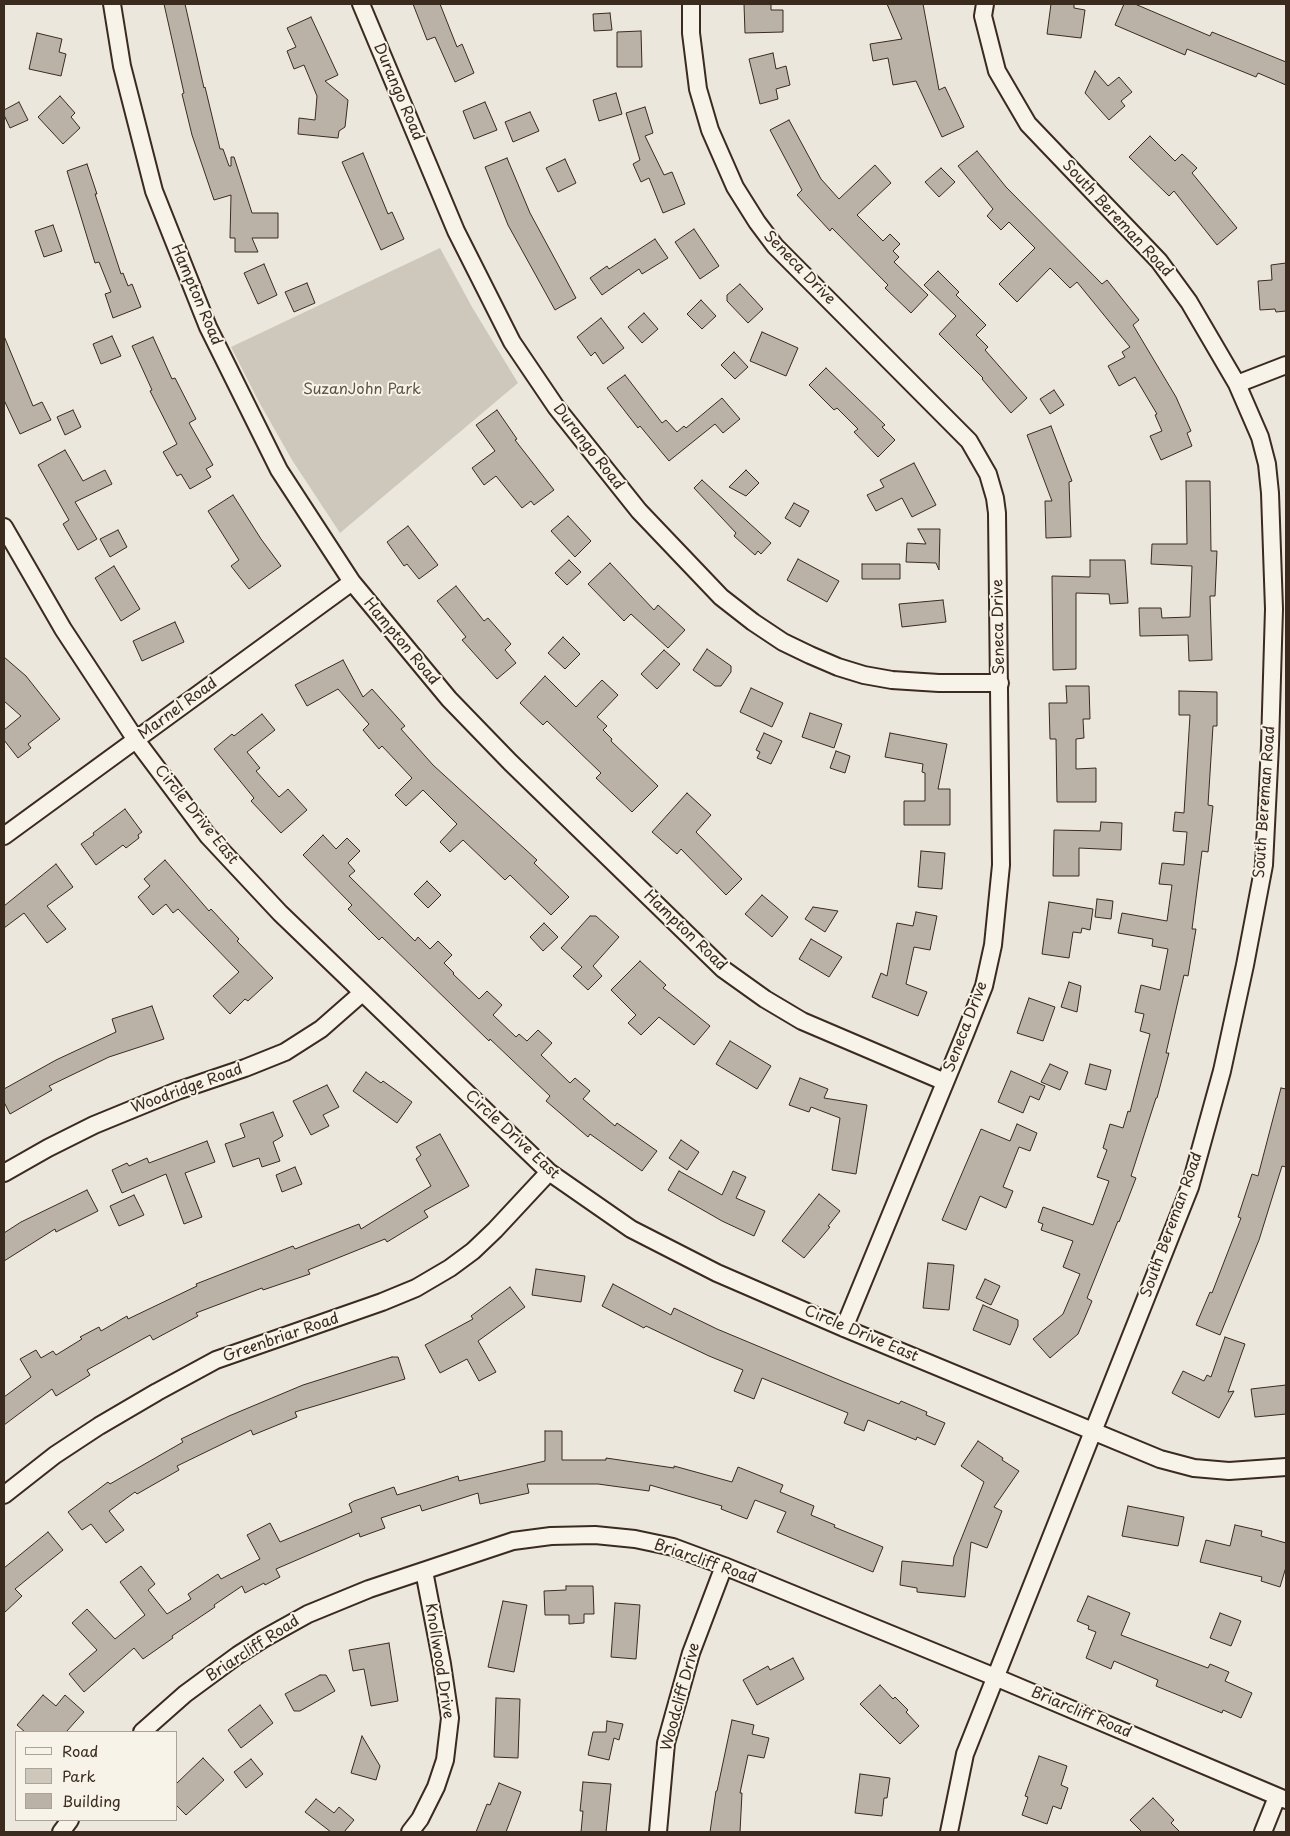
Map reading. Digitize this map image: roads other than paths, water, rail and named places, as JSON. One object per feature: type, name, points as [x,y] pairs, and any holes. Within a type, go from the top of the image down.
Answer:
[{"type":"street","name":"Hampton Road","points":[[112,4],[122,66],[154,191],[208,327],[279,470],[352,582],[449,699],[524,776],[724,969],[765,999],[802,1021],[945,1082]]},
{"type":"street","name":"Durango Road","points":[[361,4],[456,231],[512,342],[556,407],[638,510],[721,597],[768,632],[810,655],[859,673],[892,680],[930,683],[1000,683]]},
{"type":"street","name":"Seneca Drive","points":[[691,4],[693,52],[703,107],[722,160],[735,187],[762,229],[784,256],[960,430],[969,441],[988,474],[995,498],[998,527],[1001,865],[993,945],[984,986],[844,1328]]},
{"type":"street","name":"South Bereman Road","points":[[949,1832],[965,1754],[1190,1187],[1222,1072],[1264,865],[1274,609],[1270,493],[1267,464],[1260,437],[1237,384],[1189,302],[1159,261],[1028,124],[997,71],[983,16],[985,4]]},
{"type":"street","points":[[1237,384],[1286,365]]},
{"type":"street","name":"Circle Drive East","points":[[4,528],[63,630],[136,740],[208,836],[280,913],[548,1172],[640,1233],[717,1273],[844,1328],[1160,1459],[1194,1468],[1229,1470],[1286,1467]]},
{"type":"street","name":"Marnel Road","points":[[4,836],[352,582]]},
{"type":"street","name":"Woodridge Road","points":[[4,1172],[94,1125],[177,1091],[285,1052],[321,1029],[362,992]]},
{"type":"street","name":"Greenbriar Road","points":[[4,1495],[55,1455],[99,1426],[216,1360],[382,1302],[416,1288],[442,1273],[473,1251],[489,1236],[548,1172]]},
{"type":"street","name":"Briarcliff Road","points":[[143,1731],[185,1694],[238,1655],[308,1614],[370,1589],[513,1541],[551,1536],[595,1535],[635,1538],[673,1547],[724,1566],[995,1677],[1282,1798],[1263,1832]]},
{"type":"street","name":"Woodcliff Drive","points":[[658,1832],[666,1743],[691,1653],[724,1566]]},
{"type":"street","name":"Knollwood Drive","points":[[410,1832],[420,1819],[436,1787],[445,1760],[450,1718],[442,1664],[424,1572]]},
{"type":"street","points":[[61,1832],[69,1821]]},
{"type":"park label","name":"SuzanJohn Park","points":[[362,390]]}]
